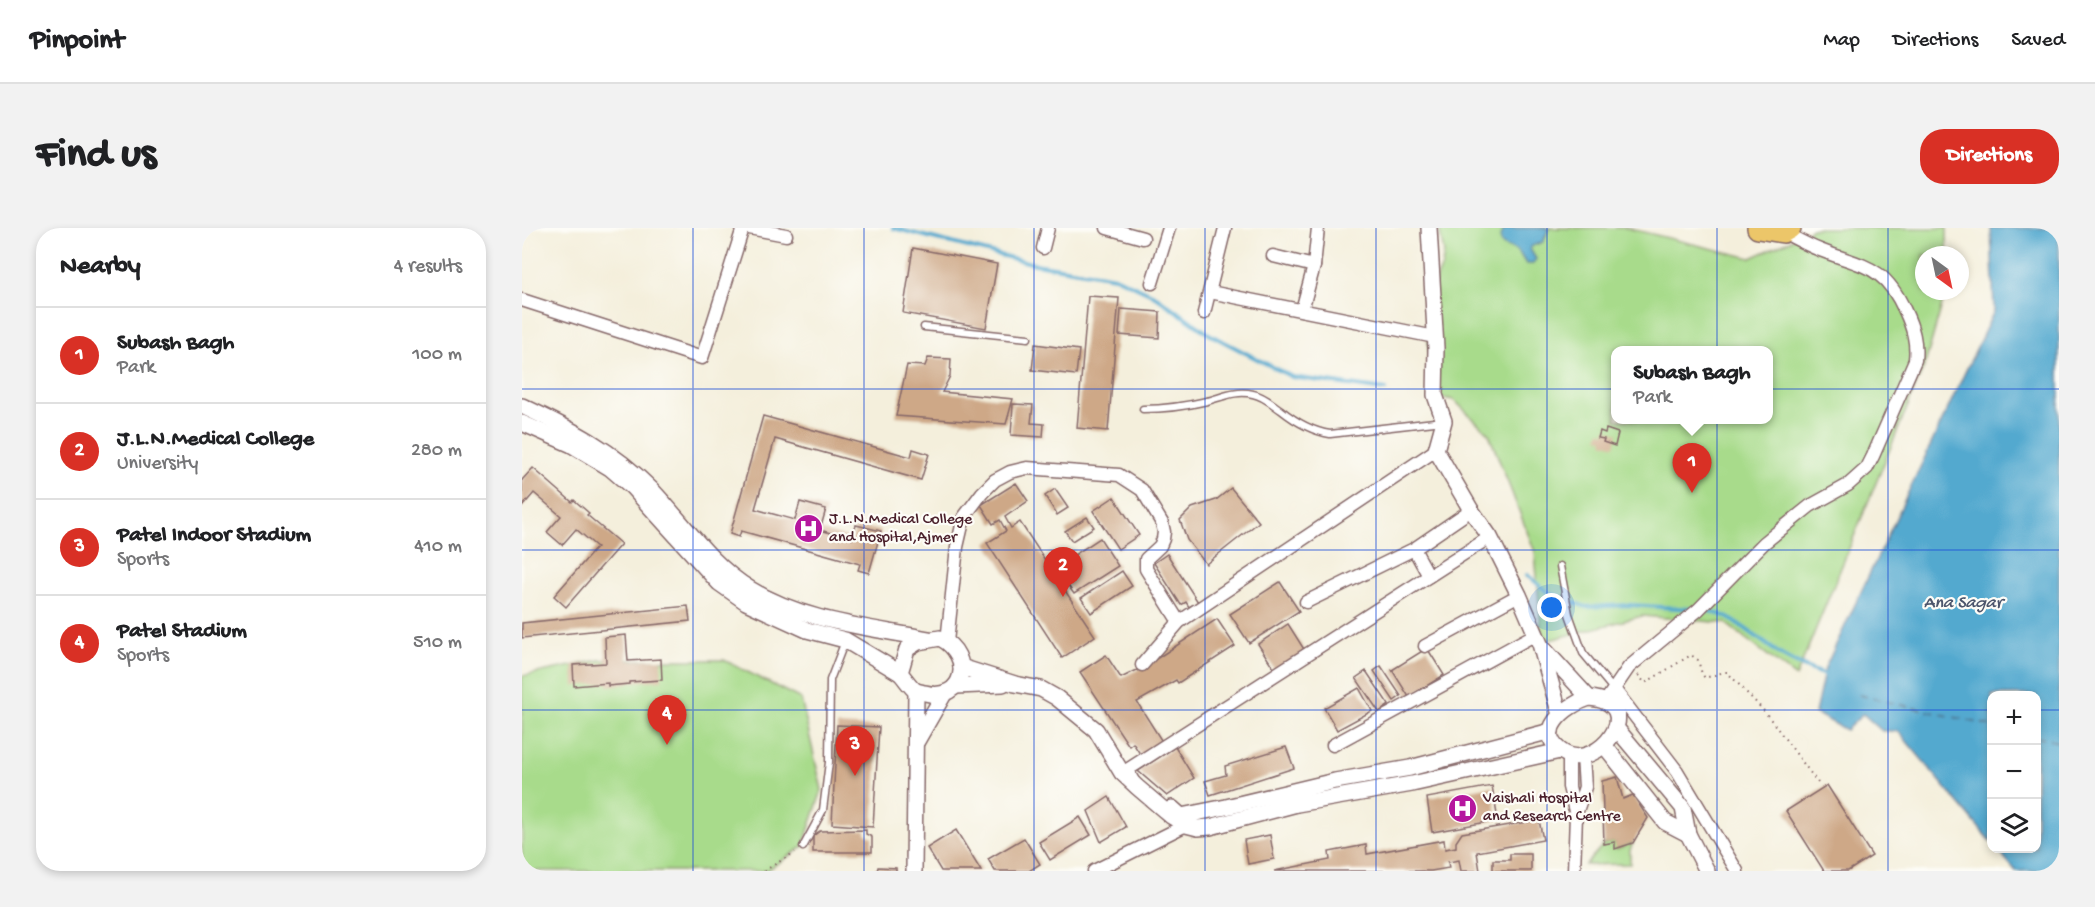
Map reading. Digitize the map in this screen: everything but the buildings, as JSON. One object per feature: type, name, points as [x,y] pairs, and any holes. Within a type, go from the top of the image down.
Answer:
[{"type":"highway","points":[[1758,228],[1786,230]]},
{"type":"street","points":[[522,300],[702,358],[743,228]]},
{"type":"street","points":[[749,228],[786,235]]},
{"type":"street","points":[[1043,248],[1048,228]]},
{"type":"street","points":[[1107,228],[1143,238]]},
{"type":"street","points":[[1152,283],[1169,228]]},
{"type":"street","points":[[1204,313],[1225,228]]},
{"type":"street","points":[[1302,310],[1314,266],[1318,228]]},
{"type":"street","points":[[1142,665],[1179,622],[1436,450],[1444,421],[1435,395],[1435,337],[1429,228]]},
{"type":"street","points":[[1574,871],[1576,815],[1584,787],[1571,754],[1555,744],[1551,731],[1553,723],[1578,702],[1609,695],[1629,667],[1698,610],[1764,543],[1810,506],[1848,485],[1867,468],[1915,360],[1916,343],[1910,321],[1888,280],[1875,270],[1858,262],[1819,250],[1786,230]]},
{"type":"street","points":[[1273,256],[1314,266]]},
{"type":"street","points":[[1210,292],[1435,337]]},
{"type":"street","points":[[522,406],[600,446],[627,467],[672,512],[708,553],[734,578],[751,590],[781,604],[842,624],[929,639]]},
{"type":"street","points":[[522,423],[572,445],[610,468],[632,487],[719,582],[746,602],[799,627],[845,640],[900,673],[916,691],[933,695],[950,690],[1015,684]]},
{"type":"street","points":[[1436,450],[1471,510],[1490,537],[1519,596],[1538,639],[1560,715]]},
{"type":"street","points":[[946,642],[957,547],[964,517],[995,480],[1010,472],[1027,468],[1119,475],[1142,490],[1162,523],[1164,532],[1160,546],[1146,559],[1146,569],[1179,622]]},
{"type":"street","points":[[1306,602],[1414,549],[1471,510]]},
{"type":"street","points":[[1127,770],[1490,537]]},
{"type":"street","points":[[1414,549],[1429,576]]},
{"type":"street","points":[[1425,646],[1519,596]]},
{"type":"street","points":[[900,673],[907,649],[918,642],[929,639],[940,638],[955,648],[961,667],[950,690],[917,741]]},
{"type":"street","points":[[1538,639],[1589,698]]},
{"type":"street","points":[[1333,745],[1538,639]]},
{"type":"street","points":[[961,667],[1015,684],[1041,689],[1077,713],[1096,730],[1122,773],[1171,816],[1186,825],[1210,827],[1295,797],[1551,731]]},
{"type":"street","points":[[914,871],[916,691]]},
{"type":"street","points":[[1115,759],[1181,816],[1295,797],[1412,784],[1571,754],[1604,745],[1617,729],[1616,713],[1609,695]]},
{"type":"street","points":[[1609,695],[1677,771],[1737,871]]},
{"type":"street","points":[[1617,729],[1683,808],[1688,834],[1707,871]]},
{"type":"street","points":[[1604,745],[1665,822],[1688,834]]},
{"type":"street","points":[[1410,768],[1412,784]]},
{"type":"street","points":[[1127,770],[1137,787]]},
{"type":"street","points":[[1094,871],[1186,825]]},
{"type":"lane","points":[[924,327],[1028,338]]},
{"type":"lane","points":[[1143,409],[1165,409],[1209,401],[1234,393],[1246,393],[1256,394],[1268,400],[1316,432],[1330,434],[1444,421]]},
{"type":"lane","points":[[1560,566],[1569,614],[1583,653],[1609,695]]},
{"type":"lane","points":[[802,847],[823,810],[829,762],[830,680],[845,640]]},
{"type":"path","points":[[1629,667],[1645,683],[1691,655],[1698,660],[1705,678],[1727,672],[1765,712],[1818,783]]},
{"type":"path","points":[[764,871],[802,847]]},
{"type":"green space","points":[[1439,228],[1627,228],[1751,258],[1804,234],[1812,228],[1947,228],[1947,246],[1915,246],[1915,300],[1943,300],[1925,364],[1796,677],[1725,623],[1642,616],[1542,642],[1535,552],[1489,434],[1454,400],[1431,396],[1426,303],[1442,266],[1444,252]]},
{"type":"green space","points":[[600,660],[724,660],[801,699],[822,790],[803,847],[766,871],[522,871],[522,676]]},
{"type":"green space","points":[[1615,842],[1616,849],[1633,843],[1630,850],[1630,864],[1585,865],[1604,844]]},
{"type":"water","points":[[1505,228],[1549,228],[1543,242],[1530,249],[1536,259],[1533,264],[1526,264],[1518,251],[1502,244],[1500,238]]},
{"type":"water","name":"Ana Sagar","points":[[1991,228],[2059,228],[2059,871],[2016,871],[2000,853],[2041,853],[2041,691],[1987,691],[1987,837],[1898,731],[1882,731],[1863,714],[1846,730],[1815,713],[1825,668],[1994,311]]},
{"type":"waterway","points":[[893,228],[1035,264],[1115,277],[1152,294],[1209,334],[1292,377],[1385,390]]},
{"type":"waterway","points":[[1527,575],[1549,593],[1586,607],[1630,605],[1693,609]]},
{"type":"waterway","points":[[1703,610],[1725,616],[1783,656],[1825,675]]},
{"type":"ferry route","points":[[1859,695],[1987,725]]},
{"type":"ferry route","points":[[2041,738],[2059,742]]},
{"type":"place","name":"Subash Bagh","points":[[1692,493]]},
{"type":"place","name":"J.L.N.Medical College and Hospital,Ajmer","points":[[808,529]]},
{"type":"place","name":"J.L.N.Medical College","points":[[1063,597]]},
{"type":"place","name":"Patel Stadium","points":[[667,745]]},
{"type":"place","name":"Patel Indoor Stadium","points":[[855,776]]},
{"type":"place","name":"Vaishali Hospital and Research Centre","points":[[1462,808]]}]
